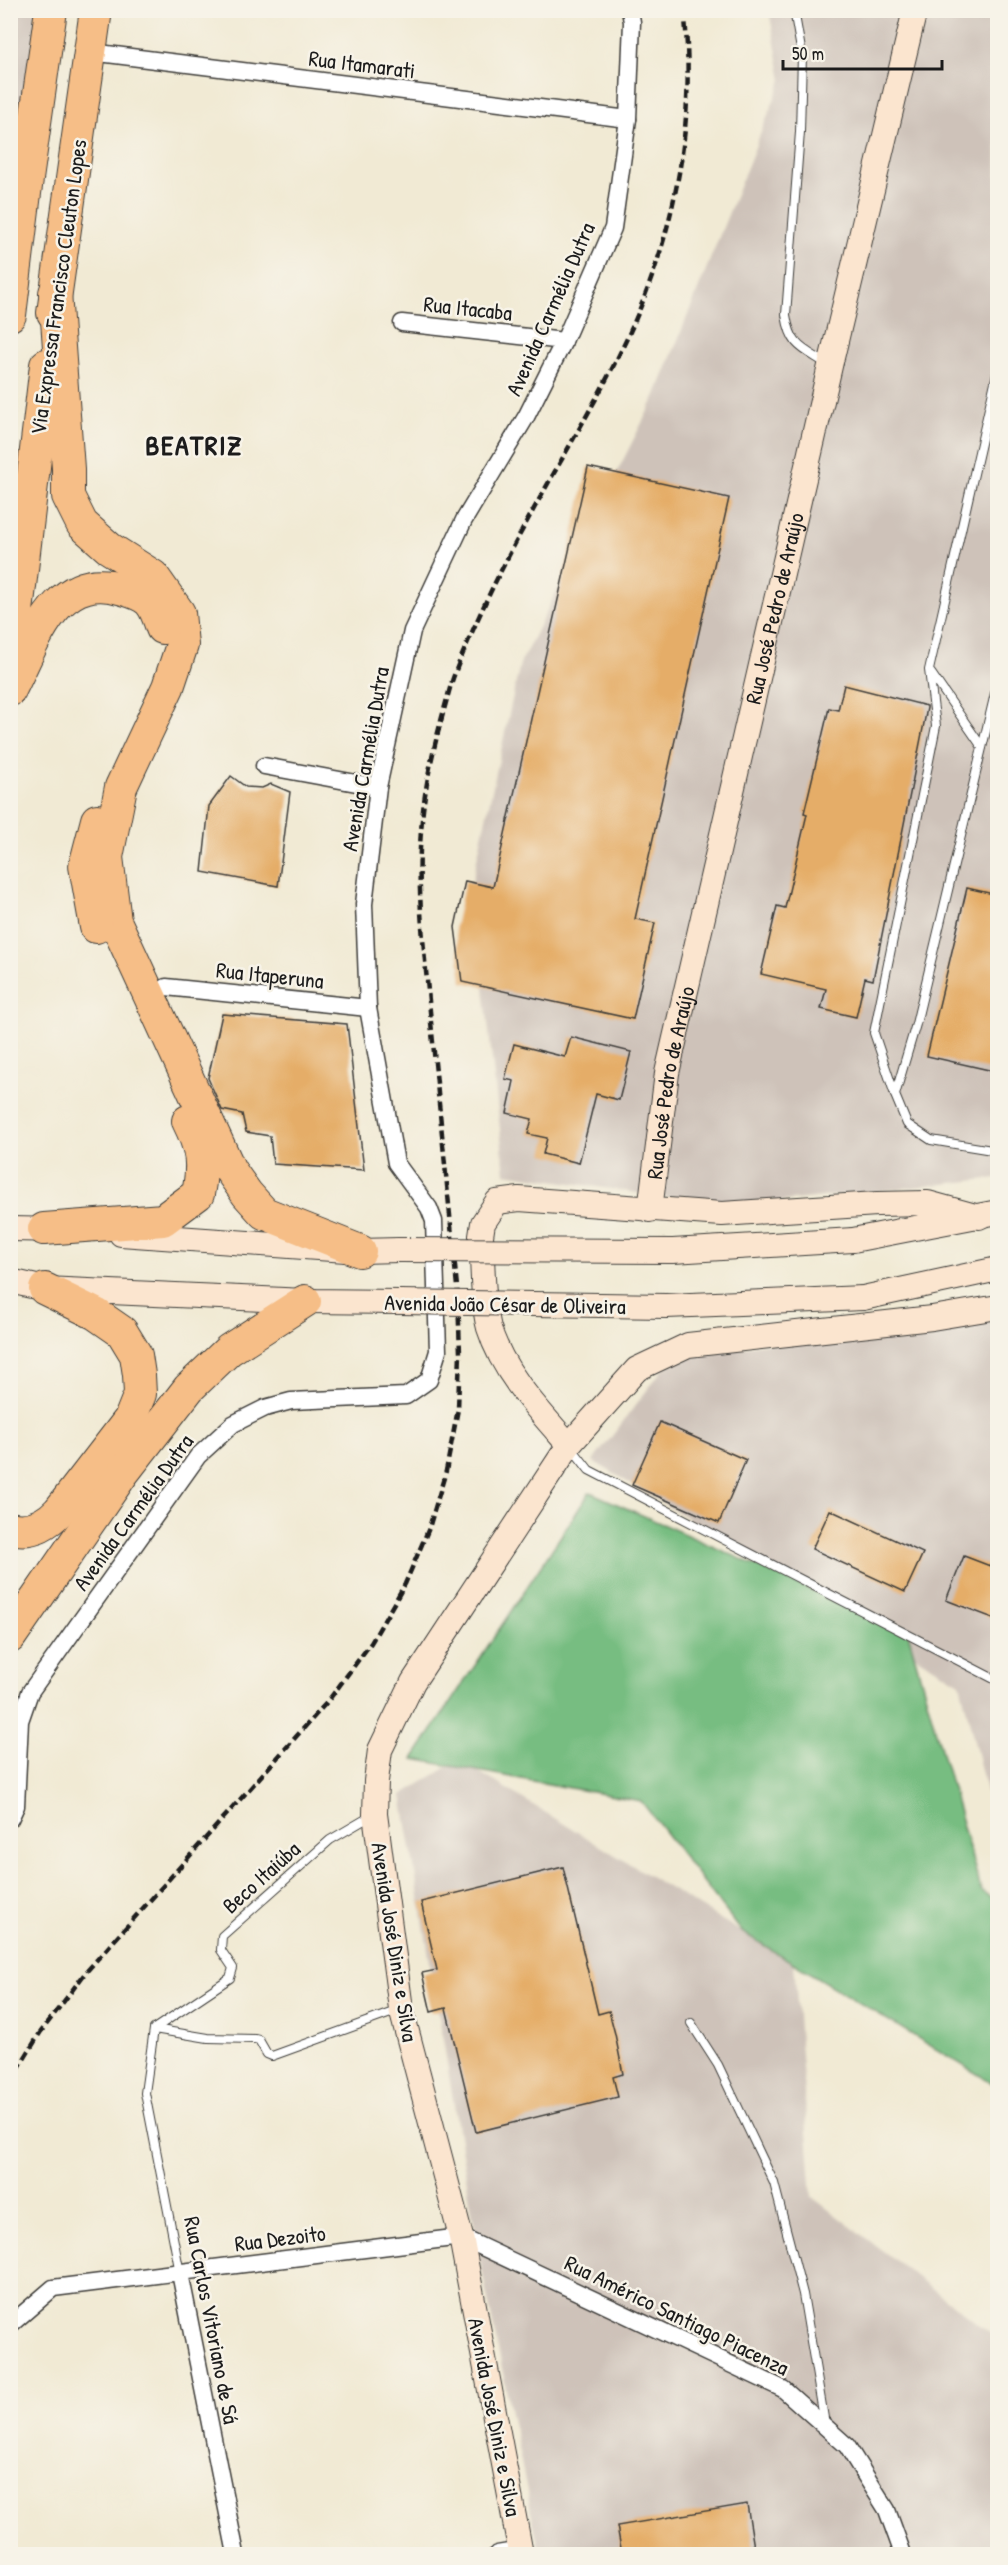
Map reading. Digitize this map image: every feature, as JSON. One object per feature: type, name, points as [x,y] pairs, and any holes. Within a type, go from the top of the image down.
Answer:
[{"type":"highway","name":"Via Expressa Francisco Cleuton Lopes","points":[[10,315],[51,10]]},
{"type":"highway","name":"Via Expressa Francisco Cleuton Lopes","points":[[10,671],[55,293],[96,10]]},
{"type":"highway","points":[[55,293],[68,495],[82,524],[109,548],[153,576],[179,613],[182,645],[168,687],[121,788],[107,857],[115,921],[230,1170],[247,1194],[264,1213],[360,1251]]},
{"type":"highway","points":[[10,690],[55,605],[78,589],[108,584],[145,596],[157,612],[165,635],[154,681],[107,782],[85,866],[96,928],[145,1035],[198,1141],[203,1168],[198,1194],[162,1220],[44,1229]]},
{"type":"highway","points":[[10,1528],[22,1531],[38,1526],[48,1522],[59,1511],[130,1419],[140,1394],[136,1355],[122,1332],[96,1314],[45,1289]]},
{"type":"highway","points":[[10,1637],[123,1473],[189,1388],[229,1350],[304,1301]]},
{"type":"street","name":"Avenida Carmélia Dutra","points":[[10,1819],[16,1806],[20,1721],[30,1692],[198,1456],[233,1424],[265,1408],[291,1401],[406,1396],[429,1380],[438,1351],[435,1221],[429,1208],[396,1162],[368,1008],[364,904],[378,787],[412,631],[464,520],[526,417],[564,341],[613,228],[628,119],[632,22],[630,10]]},
{"type":"street","name":"Rua José Pedro de Araújo","points":[[650,1210],[667,1073],[830,366],[915,10]]},
{"type":"street","name":"Rua Itamarati","points":[[91,52],[628,119]]},
{"type":"street","name":"Rua Itacaba","points":[[402,323],[564,341]]},
{"type":"street","points":[[264,766],[378,787]]},
{"type":"street","name":"Rua Itaperuna","points":[[166,987],[368,1008]]},
{"type":"street","name":"Rua José Pedro de Araújo","points":[[569,1445],[520,1388],[489,1326],[481,1236],[483,1223],[497,1202],[519,1199],[722,1214],[928,1203],[988,1214]]},
{"type":"street","points":[[10,1229],[44,1229],[360,1251],[673,1251],[854,1240],[988,1214]]},
{"type":"street","name":"Avenida João César de Oliveira","points":[[10,1281],[45,1289],[304,1301],[666,1306],[863,1298],[998,1269]]},
{"type":"street","points":[[569,1445],[637,1369],[688,1345],[932,1318],[998,1307]]},
{"type":"street","name":"Avenida José Diniz e Silva","points":[[521,2552],[461,2237],[400,2009],[375,1814],[376,1781],[380,1750],[413,1682],[569,1445]]},
{"type":"street","name":"Rua Dezoito","points":[[10,2325],[53,2288],[461,2237]]},
{"type":"street","name":"Rua Américo Santiago Piacenza","points":[[461,2237],[783,2389],[847,2446],[887,2510],[903,2554]]},
{"type":"street","name":"Rua Carlos Vitoriano de Sá","points":[[180,2273],[236,2554]]},
{"type":"street","points":[[496,2554],[521,2552]]},
{"type":"lane","points":[[794,10],[802,55],[800,132],[786,315],[788,330],[795,343],[830,366]]},
{"type":"lane","points":[[998,369],[929,670],[936,726],[874,1033],[907,1124],[931,1140],[998,1151]]},
{"type":"lane","points":[[929,670],[982,747]]},
{"type":"lane","points":[[895,1095],[916,1024],[998,681]]},
{"type":"lane","points":[[569,1445],[589,1470],[998,1681]]},
{"type":"lane","name":"Beco Itaiúba","points":[[154,2029],[230,1978],[233,1968],[220,1950],[222,1936],[330,1840],[375,1814]]},
{"type":"lane","points":[[154,2029],[208,2037],[260,2040],[267,2054],[272,2056],[400,2009]]},
{"type":"lane","points":[[691,2024],[718,2065],[774,2183],[803,2294],[825,2427]]},
{"type":"lane","name":"Rua Carlos Vitoriano de Sá","points":[[154,2029],[145,2093],[180,2273]]},
{"type":"shaded area","points":[[11,11],[39,11],[11,235]]},
{"type":"shaded area","points":[[769,11],[997,11],[997,1178],[731,1207],[505,1173],[472,882],[520,664],[655,397],[782,80]]},
{"type":"shaded area","points":[[997,1313],[997,1836],[960,1683],[593,1461],[673,1356]]},
{"type":"shaded area","points":[[459,1760],[794,1964],[812,2197],[997,2338],[997,2554],[540,2554],[481,2266],[402,1795]]},
{"type":"green space","points":[[590,1492],[908,1633],[981,1890],[997,1901],[997,2086],[742,1932],[641,1801],[413,1759]]},
{"type":"building","points":[[588,467],[729,498],[635,919],[655,923],[633,1019],[462,982],[455,927],[465,881],[493,887]]},
{"type":"building","points":[[844,685],[927,706],[873,980],[865,978],[856,1017],[821,1009],[826,989],[761,974],[777,906],[785,908],[807,814],[804,813],[829,708],[838,710]]},
{"type":"building","points":[[231,776],[246,787],[262,788],[271,784],[290,792],[278,886],[202,872],[209,806]]},
{"type":"building","points":[[967,888],[998,895],[998,1072],[927,1056]]},
{"type":"building","points":[[222,1014],[347,1024],[364,1170],[273,1164],[270,1136],[246,1132],[242,1114],[222,1110],[208,1078]]},
{"type":"building","points":[[571,1037],[631,1052],[619,1100],[596,1094],[579,1163],[543,1154],[547,1138],[528,1134],[532,1119],[507,1113],[514,1081],[505,1079],[514,1044],[565,1057]]},
{"type":"building","points":[[660,1422],[746,1460],[719,1523],[632,1485]]},
{"type":"building","points":[[830,1510],[923,1553],[905,1592],[812,1549]]},
{"type":"building","points":[[964,1556],[998,1569],[998,1620],[946,1600]]},
{"type":"building","points":[[563,1867],[598,2014],[609,2011],[615,2034],[623,2074],[613,2077],[618,2097],[476,2132],[446,2008],[431,2012],[422,1973],[437,1970],[421,1902]]},
{"type":"building","points":[[747,2504],[755,2554],[622,2554],[617,2526]]},
{"type":"railway","points":[[10,2082],[40,2033],[86,1972],[328,1701],[371,1643],[405,1584],[429,1528],[446,1471],[458,1409],[460,1353],[458,1297],[422,921],[420,845],[426,786],[452,682],[475,626],[517,539],[618,357],[653,275],[666,232],[683,144],[687,100],[684,10]]},
{"type":"district","name":"BEATRIZ","points":[[194,445]]}]
